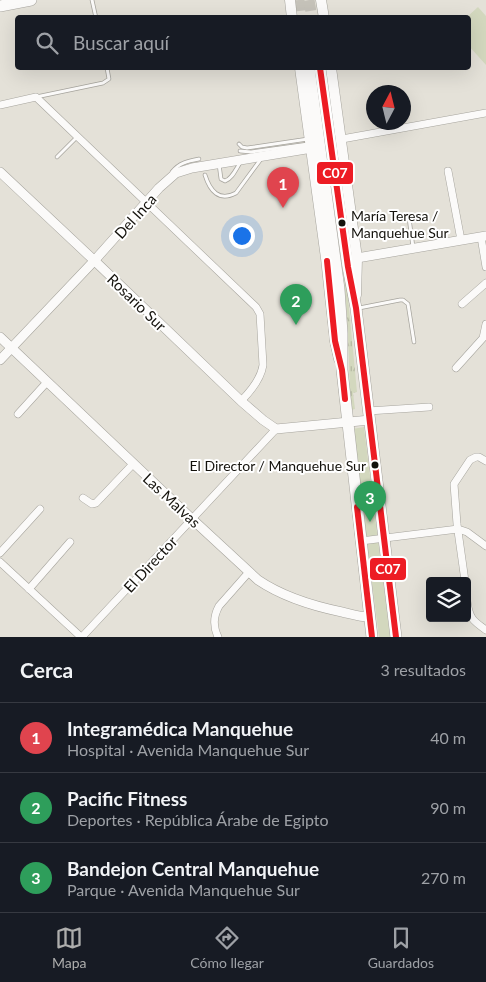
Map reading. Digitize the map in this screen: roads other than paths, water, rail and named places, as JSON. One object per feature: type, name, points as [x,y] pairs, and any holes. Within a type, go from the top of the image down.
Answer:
[{"type":"main road","points":[[0,6],[31,0]]},
{"type":"main road","points":[[290,0],[292,15]]},
{"type":"main road","points":[[321,0],[324,15]]},
{"type":"main road","points":[[300,70],[326,258],[335,341],[342,370]]},
{"type":"main road","points":[[309,70],[339,288],[342,370],[372,637]]},
{"type":"main road","points":[[320,70],[348,267],[356,308],[396,637]]},
{"type":"main road","points":[[331,70],[357,258],[356,308]]},
{"type":"street","points":[[0,105],[36,97],[256,307],[260,314],[262,373],[241,401]]},
{"type":"street","points":[[342,139],[486,114]]},
{"type":"street","name":"Del Inca","points":[[0,360],[171,176],[180,171],[220,164],[240,156],[263,157],[311,143]]},
{"type":"street","points":[[448,171],[461,240]]},
{"type":"street","name":"Rosario Sur","points":[[0,172],[241,401],[276,429]]},
{"type":"street","points":[[357,258],[483,236],[486,267]]},
{"type":"street","points":[[462,304],[486,283]]},
{"type":"street","points":[[456,368],[483,338],[486,324]]},
{"type":"street","name":"Las Malvas","points":[[0,337],[249,572],[268,586],[289,597],[362,617],[369,616]]},
{"type":"street","points":[[18,414],[47,382]]},
{"type":"street","points":[[276,429],[348,422],[369,415],[429,407]]},
{"type":"street","name":"El Director","points":[[82,637],[276,429]]},
{"type":"street","points":[[464,577],[454,484],[470,460],[479,457],[486,461]]},
{"type":"street","points":[[83,498],[92,504],[96,503],[133,464]]},
{"type":"street","points":[[0,553],[40,508]]},
{"type":"street","points":[[361,541],[458,529],[467,532],[486,546]]},
{"type":"street","points":[[28,589],[70,542]]},
{"type":"street","points":[[0,562],[82,637]]},
{"type":"street","points":[[218,637],[214,626],[216,610],[249,572]]},
{"type":"street","points":[[471,616],[486,630]]},
{"type":"lane","points":[[92,0],[95,15]]},
{"type":"lane","points":[[36,97],[104,83],[109,79],[107,70]]},
{"type":"lane","points":[[57,157],[78,136]]},
{"type":"lane","points":[[239,144],[247,148],[311,143]]},
{"type":"lane","points":[[220,164],[221,179],[225,181],[231,177],[240,156],[251,152],[311,143]]},
{"type":"lane","points":[[205,175],[210,188],[215,193],[220,196],[232,195],[236,193],[263,157]]},
{"type":"lane","points":[[160,188],[179,164],[200,159]]},
{"type":"lane","points":[[409,218],[413,248]]},
{"type":"lane","points":[[356,308],[400,300],[406,301],[414,342]]},
{"type":"tunnel","points":[[299,0],[301,15]]},
{"type":"tunnel","points":[[309,0],[312,15]]},
{"type":"place","name":"Integramédica Manquehue","points":[[283,208]]},
{"type":"place","name":"María Teresa / Manquehue Sur","points":[[342,223]]},
{"type":"place","name":"Pacific Fitness","points":[[296,325]]},
{"type":"place","name":"El Director / Manquehue Sur","points":[[375,465]]},
{"type":"place","name":"Bandejon Central Manquehue","points":[[370,522]]}]
